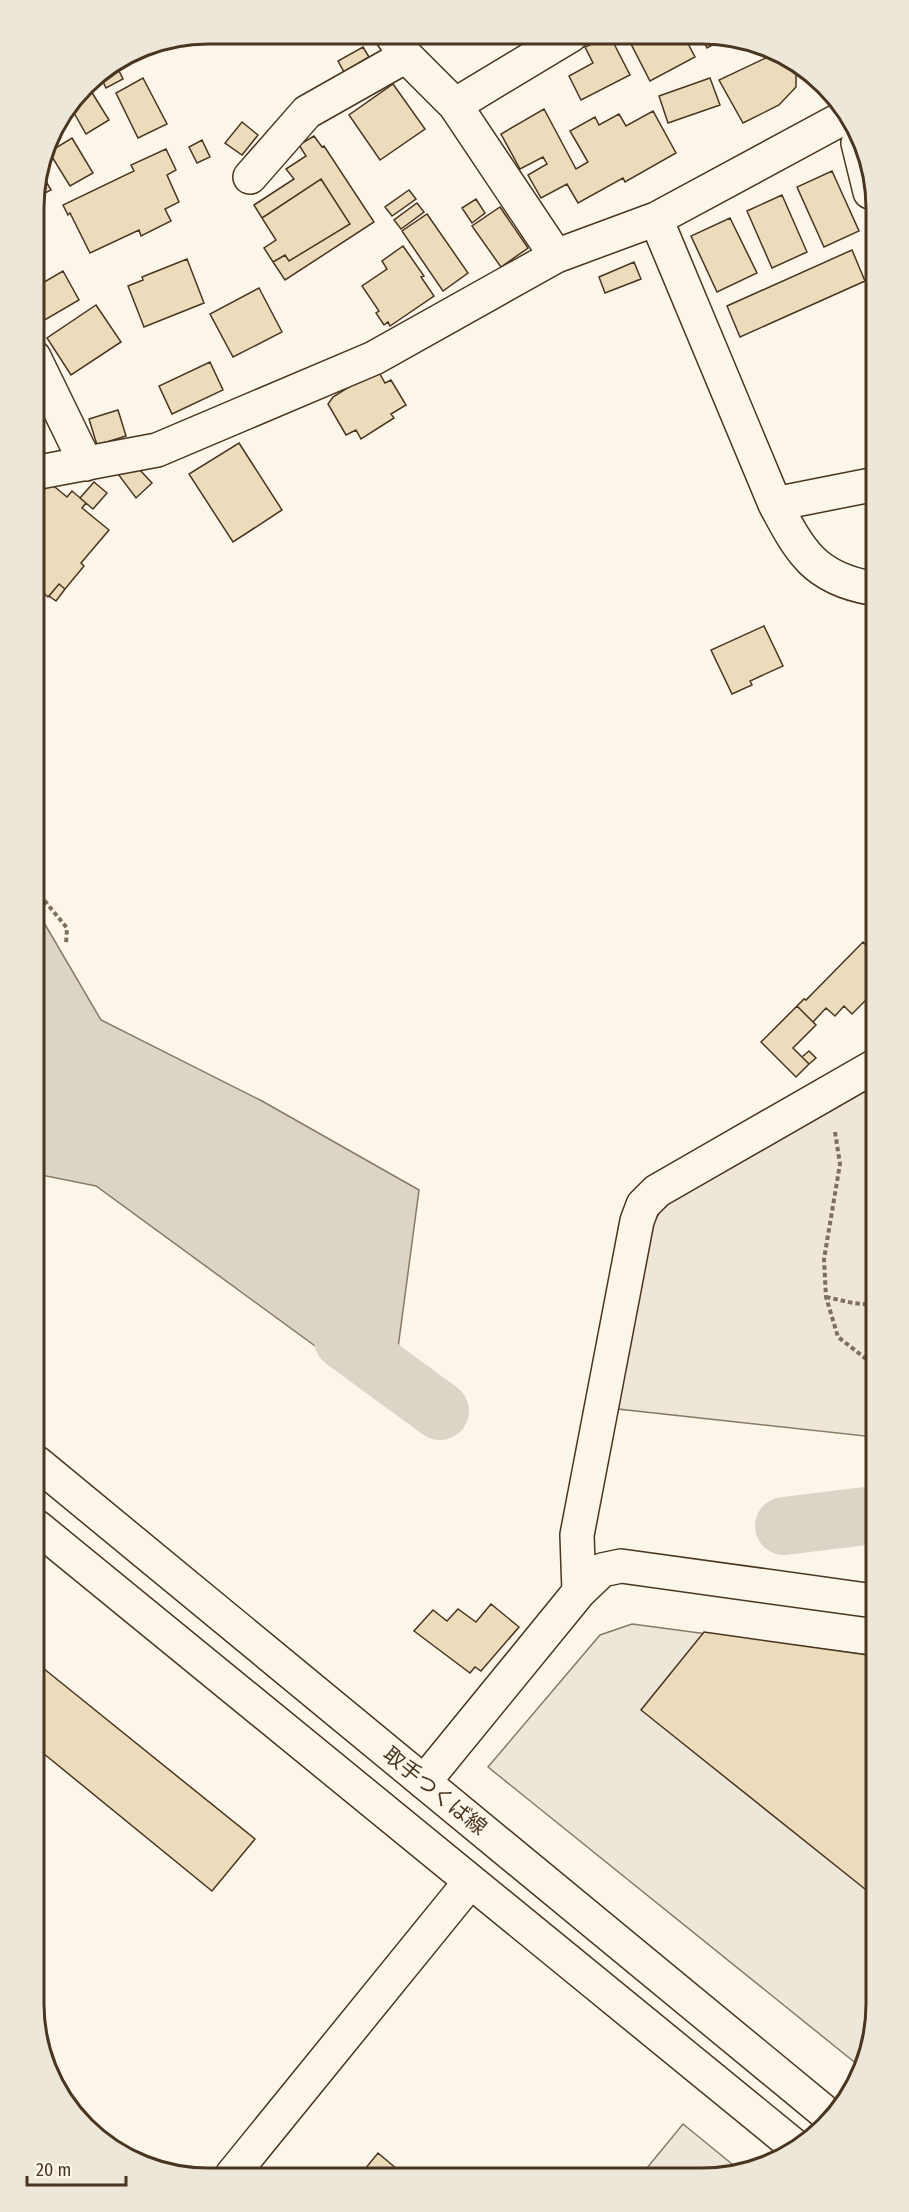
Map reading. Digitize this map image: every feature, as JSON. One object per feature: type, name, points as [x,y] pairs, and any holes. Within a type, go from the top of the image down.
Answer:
[{"type":"street","points":[[455,105],[556,44]]},
{"type":"street","points":[[250,177],[307,112],[399,45],[455,105],[556,256]]},
{"type":"street","points":[[44,471],[157,450],[374,358],[556,256],[656,219],[840,120]]},
{"type":"street","points":[[656,219],[775,504],[801,551],[837,579],[866,587]]},
{"type":"street","points":[[44,378],[86,464]]},
{"type":"street","points":[[775,504],[866,486]]},
{"type":"street","points":[[579,1592],[577,1535],[637,1221],[643,1205],[657,1191],[866,1071]]},
{"type":"street","name":"取手つくば線","points":[[44,1469],[825,2112]]},
{"type":"street","points":[[44,1533],[790,2142]]},
{"type":"street","points":[[423,1782],[579,1592],[602,1570],[621,1566],[865,1600]]},
{"type":"street","points":[[237,2168],[470,1882]]},
{"type":"path","points":[[44,900],[67,928],[66,944]]},
{"type":"path","points":[[835,1132],[840,1164],[824,1259],[826,1297],[838,1337],[865,1358]]},
{"type":"path","points":[[826,1297],[865,1305]]},
{"type":"shaded area","points":[[44,923],[101,1020],[262,1101],[419,1190],[398,1348],[415,1419],[96,1186],[44,1176]]},
{"type":"shaded area","points":[[866,1091],[865,1436],[618,1409],[652,1226],[660,1212],[671,1202]]},
{"type":"shaded area","points":[[632,1624],[865,1655],[865,2015],[860,2047],[855,2062],[488,1767],[600,1635]]},
{"type":"shaded area","points":[[683,2124],[733,2165],[701,2168],[647,2168]]},
{"type":"building","points":[[592,44],[614,44],[630,75],[581,100],[569,76],[593,63],[585,47]]},
{"type":"building","points":[[631,44],[688,44],[695,57],[650,81]]},
{"type":"building","points":[[363,47],[369,57],[344,72],[338,61]]},
{"type":"building","points":[[767,57],[796,74],[796,87],[779,105],[743,123],[719,80]]},
{"type":"building","points":[[119,70],[123,79],[106,88],[103,82]]},
{"type":"building","points":[[143,78],[167,124],[138,138],[116,93]]},
{"type":"building","points":[[710,78],[720,105],[668,123],[659,96]]},
{"type":"building","points":[[393,84],[425,129],[380,160],[349,115]]},
{"type":"building","points":[[92,92],[109,120],[86,134],[74,113]]},
{"type":"building","points":[[544,109],[576,169],[588,162],[570,131],[595,117],[599,125],[619,114],[626,126],[653,111],[676,153],[625,182],[623,178],[578,203],[567,184],[541,198],[528,175],[547,164],[543,157],[520,169],[501,134]]},
{"type":"building","points":[[242,122],[258,135],[242,155],[225,143]]},
{"type":"building","points":[[314,136],[322,147],[324,146],[374,222],[285,280],[273,262],[285,255],[289,261],[350,224],[321,179],[262,218],[254,205],[294,179],[286,169],[306,156],[299,145]]},
{"type":"building","points":[[72,138],[93,173],[70,186],[52,157],[55,148]]},
{"type":"building","points":[[202,140],[210,157],[197,163],[189,147]]},
{"type":"building","points":[[166,149],[176,170],[167,175],[179,202],[165,209],[171,221],[141,236],[139,230],[90,253],[70,213],[68,215],[63,205],[134,171],[131,165]]},
{"type":"building","points":[[832,171],[859,231],[824,247],[797,187]]},
{"type":"building","points":[[321,179],[350,224],[289,261],[285,255],[273,262],[264,248],[276,240],[262,218]]},
{"type":"building","points":[[46,181],[51,190],[44,193]]},
{"type":"building","points":[[409,190],[416,199],[392,216],[385,207]]},
{"type":"building","points":[[782,195],[807,252],[772,268],[747,211]]},
{"type":"building","points":[[476,199],[485,213],[472,223],[462,208]]},
{"type":"building","points":[[417,203],[424,212],[401,229],[394,220]]},
{"type":"building","points":[[500,207],[528,248],[501,267],[472,226]]},
{"type":"building","points":[[427,214],[468,273],[443,291],[402,231]]},
{"type":"building","points":[[730,218],[757,273],[717,292],[691,236]]},
{"type":"building","points":[[403,246],[424,276],[421,277],[434,296],[390,326],[388,322],[384,325],[376,313],[379,311],[362,286],[387,269],[382,261]]},
{"type":"building","points":[[852,250],[865,281],[740,337],[727,306]]},
{"type":"building","points":[[187,259],[204,303],[144,327],[128,286],[143,280],[142,277]]},
{"type":"building","points":[[634,262],[641,279],[605,293],[599,277]]},
{"type":"building","points":[[63,271],[79,300],[44,320],[44,282]]},
{"type":"building","points":[[259,288],[282,332],[233,357],[210,314]]},
{"type":"building","points":[[96,305],[121,342],[71,375],[47,338]]},
{"type":"building","points":[[210,362],[223,390],[172,414],[159,386]]},
{"type":"building","points":[[377,369],[385,383],[391,380],[406,405],[391,414],[394,418],[361,439],[356,430],[346,435],[328,404],[333,397]]},
{"type":"building","points":[[118,410],[126,436],[97,445],[89,419]]},
{"type":"building","points":[[239,443],[282,510],[233,542],[189,474]]},
{"type":"building","points":[[138,468],[152,483],[136,498],[115,470]]},
{"type":"building","points":[[94,482],[107,493],[93,509],[80,498]]},
{"type":"building","points":[[50,483],[67,497],[72,491],[86,503],[82,508],[109,530],[81,563],[84,566],[65,589],[59,584],[48,597],[44,593],[44,490]]},
{"type":"building","points":[[59,584],[65,589],[56,601],[49,596]]},
{"type":"building","points":[[764,626],[783,666],[750,681],[752,685],[732,694],[711,650]]},
{"type":"building","points":[[863,942],[866,945],[866,1000],[852,1014],[844,1006],[835,1016],[826,1008],[813,1022],[797,1006],[804,999],[806,1000]]},
{"type":"building","points":[[797,1006],[816,1025],[793,1048],[809,1064],[796,1077],[761,1042]]},
{"type":"building","points":[[809,1051],[816,1058],[809,1064],[802,1057]]},
{"type":"building","points":[[491,1604],[519,1627],[481,1671],[475,1667],[470,1673],[414,1631],[433,1610],[447,1621],[458,1609],[476,1622]]},
{"type":"building","points":[[704,1632],[865,1655],[865,1889],[641,1710]]},
{"type":"building","points":[[44,1669],[255,1839],[212,1891],[44,1754]]},
{"type":"building","points":[[378,2153],[396,2168],[366,2168]]},
{"type":"waterway","points":[[343,1340],[440,1411]]},
{"type":"waterway","points":[[784,1526],[865,1516]]}]
